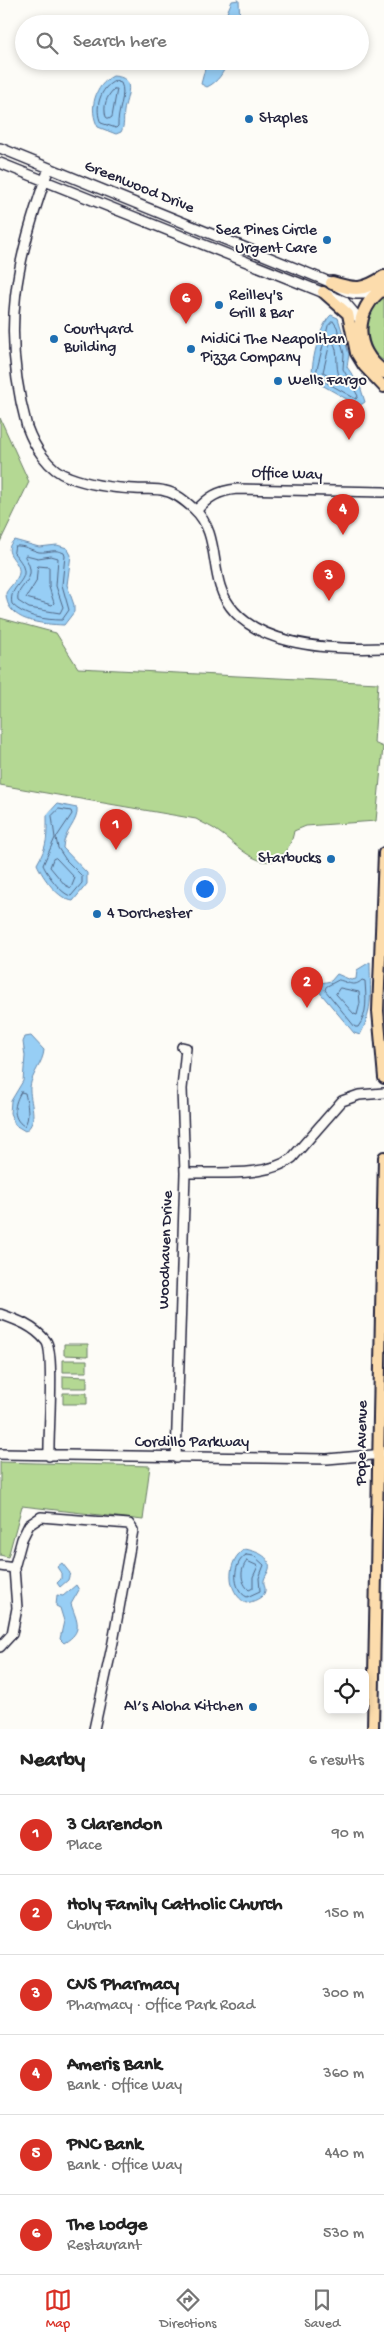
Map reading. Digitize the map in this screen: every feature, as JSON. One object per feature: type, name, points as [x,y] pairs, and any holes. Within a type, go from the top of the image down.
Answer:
[{"type":"highway","points":[[327,288],[358,289],[371,285],[384,277]]},
{"type":"highway","points":[[381,290],[368,301],[360,320],[361,341],[367,356],[383,372]]},
{"type":"main road","points":[[327,288],[348,314],[356,353],[364,366],[384,386]]},
{"type":"main road","points":[[384,853],[378,1011],[384,1078]]},
{"type":"main road","name":"Pope Avenue","points":[[373,1729],[379,1620],[384,1157]]},
{"type":"street","name":"Greenwood Drive","points":[[0,148],[327,288],[348,304],[360,320]]},
{"type":"street","name":"Greenwood Drive","points":[[0,163],[327,288],[353,294],[381,290]]},
{"type":"street","points":[[49,168],[17,264],[6,324],[9,365],[30,434],[46,460],[68,477],[108,487],[164,490],[178,496],[196,511],[208,532],[225,599],[240,617],[276,638],[301,644],[384,648]]},
{"type":"street","name":"Office Way","points":[[196,511],[207,498],[214,494],[237,489],[384,492]]},
{"type":"street","name":"Woodhaven Drive","points":[[176,1458],[185,1173],[182,1090],[186,1048],[182,1046]]},
{"type":"street","points":[[185,1173],[271,1170],[284,1165],[342,1101],[359,1094],[384,1094]]},
{"type":"street","points":[[0,1314],[24,1322],[47,1342],[51,1360],[49,1456]]},
{"type":"street","name":"Cordillo Parkway","points":[[0,1454],[327,1459],[381,1454]]},
{"type":"street","points":[[0,1647],[12,1634],[17,1608],[14,1568],[29,1525],[41,1517],[129,1524],[133,1530],[113,1642],[94,1729]]},
{"type":"street","points":[[0,1566],[14,1568]]},
{"type":"green space","points":[[384,297],[384,361],[372,347],[368,329],[372,311]]},
{"type":"green space","points":[[0,418],[29,482],[0,542]]},
{"type":"green space","points":[[0,618],[56,633],[78,668],[378,683],[374,743],[383,747],[376,821],[306,826],[294,831],[290,844],[282,855],[275,860],[267,862],[250,856],[217,831],[196,819],[0,785]]},
{"type":"green space","points":[[64,1344],[88,1344],[88,1356],[64,1355]]},
{"type":"green space","points":[[63,1360],[87,1360],[87,1372],[63,1372]]},
{"type":"green space","points":[[63,1376],[87,1377],[87,1388],[63,1388]]},
{"type":"green space","points":[[63,1393],[87,1393],[87,1404],[63,1404]]},
{"type":"green space","points":[[0,1462],[150,1466],[143,1520],[22,1506],[8,1557],[0,1555]]},
{"type":"water","points":[[239,0],[240,15],[226,15],[232,1]]},
{"type":"water","points":[[205,70],[224,70],[207,87],[201,84]]},
{"type":"water","points":[[113,76],[126,80],[129,89],[124,111],[123,127],[121,132],[116,134],[98,127],[94,113],[95,98],[98,91]]},
{"type":"water","points":[[331,315],[338,318],[349,354],[347,367],[360,386],[365,402],[359,406],[313,380],[312,374],[316,346],[323,327]]},
{"type":"water","points":[[14,540],[39,547],[57,545],[67,548],[71,555],[67,585],[74,605],[74,612],[64,625],[27,620],[12,610],[6,593],[19,573],[19,568],[9,549]]},
{"type":"water","points":[[57,804],[77,808],[76,818],[65,837],[63,848],[87,873],[87,884],[73,901],[62,896],[52,887],[37,864],[46,841],[47,815]]},
{"type":"water","points":[[370,962],[371,990],[369,1008],[360,1035],[354,1033],[317,989],[321,983],[331,981],[337,974],[351,980],[356,979],[357,970]]},
{"type":"water","points":[[31,1036],[44,1050],[42,1059],[31,1082],[30,1093],[33,1117],[32,1122],[25,1131],[15,1125],[10,1113],[11,1101],[23,1081],[25,1056],[23,1042],[25,1037]]},
{"type":"water","points":[[245,1549],[262,1555],[269,1564],[269,1570],[264,1580],[264,1593],[257,1599],[246,1603],[239,1598],[235,1591],[231,1576],[234,1561]]},
{"type":"water","points":[[62,1563],[70,1573],[68,1580],[60,1587],[57,1583],[61,1579],[61,1573],[57,1567]]},
{"type":"water","points":[[76,1585],[79,1590],[71,1604],[77,1621],[77,1630],[64,1643],[60,1639],[64,1621],[60,1608],[56,1606],[57,1595],[63,1596]]},
{"type":"place","name":"Staples","points":[[249,119]]},
{"type":"place","name":"Sea Pines Circle Urgent Care","points":[[327,240]]},
{"type":"place","name":"Reilley's Grill & Bar","points":[[219,305]]},
{"type":"place","name":"The Lodge","points":[[186,324]]},
{"type":"place","name":"Courtyard Building","points":[[54,339]]},
{"type":"place","name":"MidiCi The Neapolitan Pizza Company","points":[[191,349]]},
{"type":"place","name":"Wells Fargo","points":[[278,381]]},
{"type":"place","name":"PNC Bank","points":[[349,440]]},
{"type":"place","name":"Ameris Bank","points":[[343,535]]},
{"type":"place","name":"CVS Pharmacy","points":[[329,601]]},
{"type":"place","name":"3 Clarendon","points":[[116,850]]},
{"type":"place","name":"Starbucks","points":[[331,859]]},
{"type":"place","name":"4 Dorchester","points":[[97,914]]},
{"type":"place","name":"Holy Family Catholic Church","points":[[307,1008]]},
{"type":"place","name":"Al’s Aloha Kitchen","points":[[253,1707]]}]
